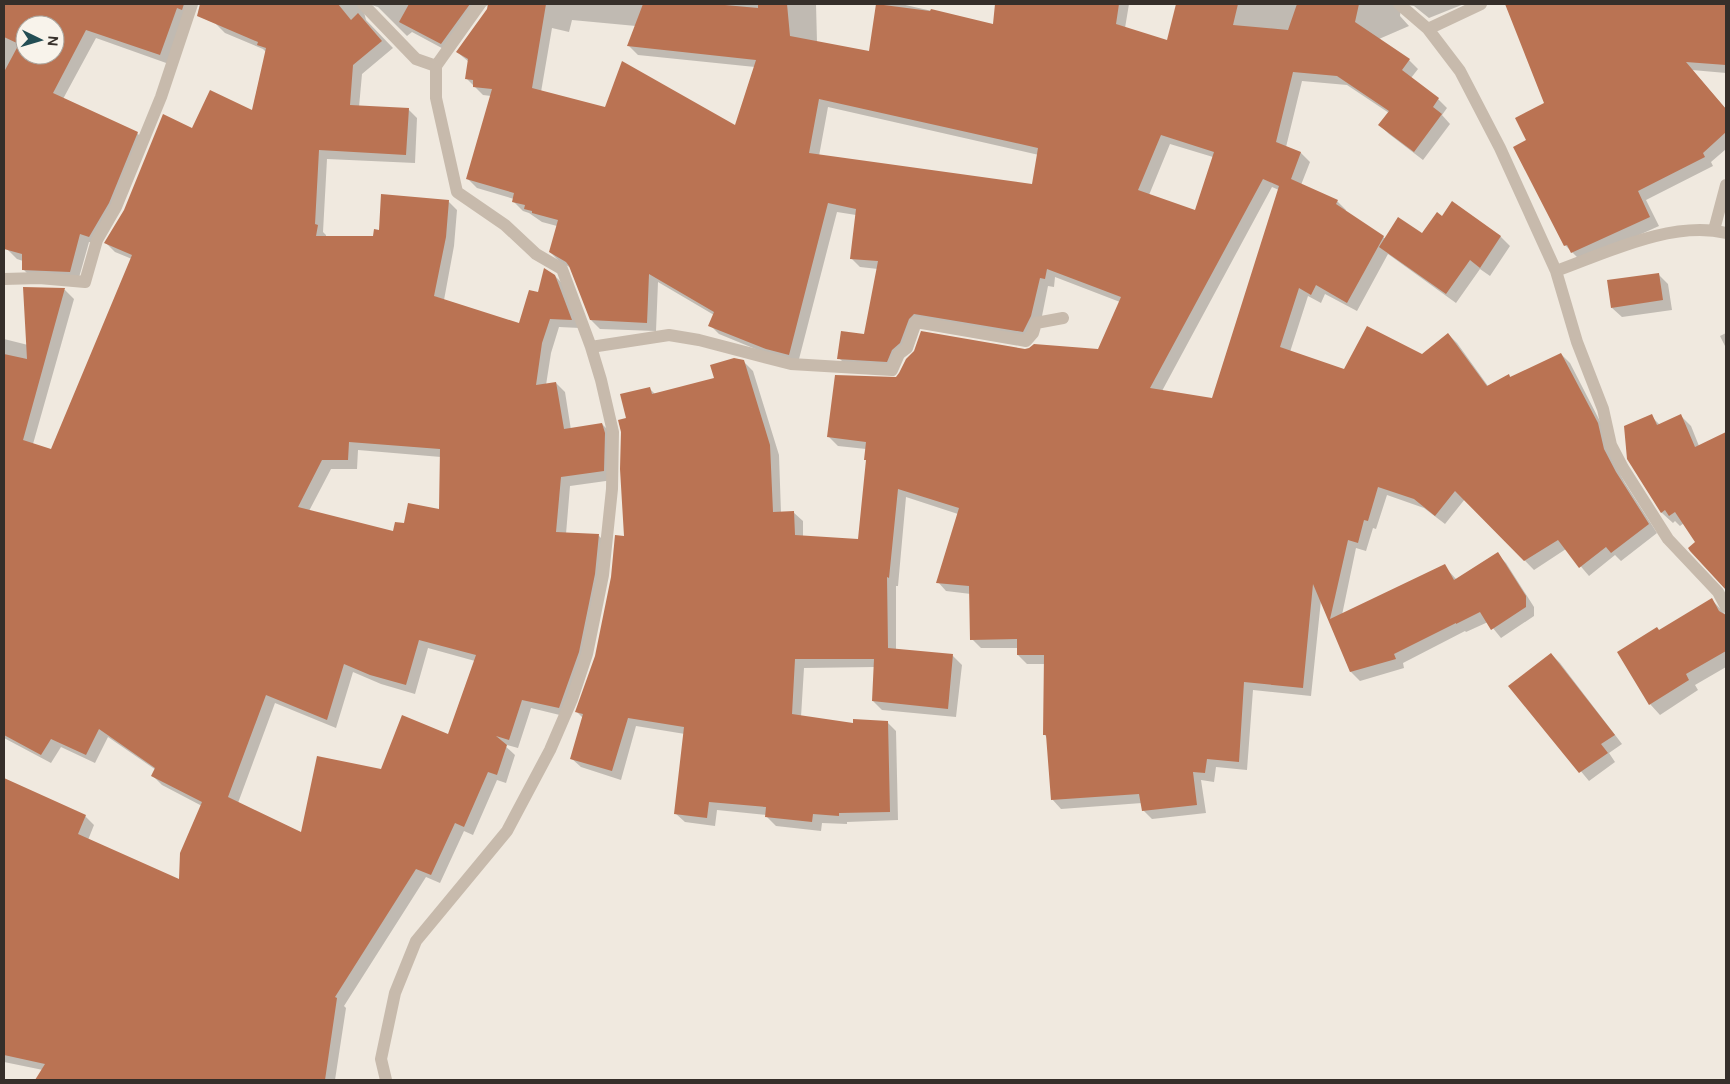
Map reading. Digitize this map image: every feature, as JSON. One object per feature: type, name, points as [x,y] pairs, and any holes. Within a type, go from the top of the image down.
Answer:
[{"type":"street","points":[[4,279],[39,278],[85,282],[97,240],[116,207],[161,97],[192,4]]},
{"type":"street","points":[[363,4],[416,59],[436,66]]},
{"type":"street","points":[[386,1080],[381,1059],[395,993],[416,941],[507,831],[550,750],[572,699],[587,654],[603,575],[612,489],[613,432],[602,380],[562,269],[536,254],[505,225],[457,192],[436,98],[436,66],[480,4]]},
{"type":"street","points":[[1399,4],[1428,29],[1460,71],[1482,110],[1556,271],[1577,342],[1603,409],[1611,445],[1623,468],[1668,538],[1718,592],[1726,607]]},
{"type":"street","points":[[1428,29],[1481,4]]},
{"type":"street","points":[[1556,271],[1642,240],[1678,231],[1720,231],[1726,185]]},
{"type":"street","points":[[591,347],[669,335],[699,340],[791,364],[892,370],[899,354],[907,348],[916,322],[1026,341],[1033,333],[1036,323],[1063,318]]},
{"type":"building","points":[[4,4],[184,4],[182,10],[177,8],[160,55],[86,30],[53,93],[138,132],[109,203],[89,237],[80,234],[70,272],[22,270],[22,254],[4,249],[4,72],[15,51],[15,65],[65,65],[65,15],[15,15],[15,42],[4,37]]},
{"type":"building","points":[[200,4],[338,4],[351,20],[358,13],[382,41],[353,65],[350,105],[409,108],[406,155],[319,150],[315,224],[318,225],[316,236],[373,236],[374,229],[379,230],[381,194],[449,200],[446,237],[434,296],[519,323],[529,290],[538,292],[544,268],[555,275],[572,320],[550,319],[542,343],[536,385],[556,382],[564,429],[602,423],[605,433],[604,471],[561,477],[556,532],[599,534],[595,574],[579,652],[559,708],[522,700],[509,740],[496,736],[507,745],[497,775],[488,772],[464,827],[455,823],[431,875],[416,869],[335,997],[337,998],[325,1080],[35,1080],[45,1064],[4,1055],[4,778],[86,815],[78,834],[179,879],[180,853],[202,802],[151,776],[155,768],[99,729],[86,755],[51,739],[41,755],[4,735],[4,354],[27,359],[23,287],[65,288],[23,440],[51,449],[132,255],[104,243],[124,210],[163,114],[192,128],[210,90],[252,110],[266,48],[257,45],[258,42],[197,16]],"holes":[[[349,442],[440,449],[439,509],[408,503],[404,523],[395,522],[393,531],[298,507],[322,460],[348,460]],[[419,640],[476,655],[448,734],[402,715],[381,769],[317,756],[301,832],[228,797],[266,695],[327,720],[344,664],[370,675],[406,685]]]},
{"type":"building","points":[[409,4],[470,4],[441,44],[399,22]]},
{"type":"building","points":[[488,4],[546,4],[532,88],[605,107],[622,61],[735,125],[756,60],[627,46],[643,4],[714,4],[758,8],[758,4],[787,4],[790,36],[869,51],[876,4],[930,11],[931,9],[993,24],[995,4],[1119,4],[1116,24],[1167,40],[1176,4],[1238,4],[1233,25],[1288,30],[1297,4],[1359,4],[1355,22],[1410,59],[1402,70],[1439,98],[1433,107],[1442,114],[1414,152],[1378,125],[1389,111],[1337,76],[1293,72],[1276,142],[1301,152],[1291,179],[1338,200],[1336,204],[1384,236],[1347,303],[1316,285],[1311,295],[1299,288],[1280,347],[1344,369],[1367,326],[1422,354],[1448,333],[1487,386],[1509,374],[1510,377],[1561,353],[1598,423],[1604,449],[1616,472],[1649,524],[1611,553],[1606,547],[1579,568],[1558,540],[1524,561],[1455,491],[1435,516],[1414,499],[1378,487],[1368,521],[1364,520],[1358,543],[1348,540],[1330,619],[1445,564],[1454,580],[1498,552],[1526,596],[1526,607],[1491,630],[1480,612],[1394,654],[1396,659],[1350,672],[1313,584],[1303,688],[1244,682],[1239,762],[1207,759],[1205,773],[1193,772],[1197,805],[1142,811],[1139,794],[1051,800],[1046,735],[1043,735],[1044,655],[1017,655],[1017,639],[970,640],[969,586],[936,583],[959,508],[898,489],[889,578],[887,577],[888,648],[953,654],[948,709],[872,701],[874,659],[795,659],[792,714],[853,723],[853,719],[888,721],[890,812],[839,813],[839,816],[813,814],[812,822],[765,817],[766,807],[709,802],[707,818],[674,814],[684,727],[628,718],[612,771],[570,759],[583,714],[575,712],[595,656],[611,577],[615,535],[624,536],[620,469],[621,432],[618,420],[626,418],[620,394],[650,387],[652,394],[714,378],[710,365],[734,358],[744,360],[770,445],[773,512],[794,511],[795,535],[858,539],[866,442],[827,437],[835,375],[896,377],[906,359],[914,351],[921,331],[1025,349],[1034,344],[1098,349],[1121,297],[1047,269],[1045,279],[1040,278],[1031,316],[1023,332],[914,314],[909,319],[900,343],[892,350],[887,362],[837,359],[841,331],[864,334],[878,261],[850,259],[856,209],[828,203],[789,355],[766,349],[708,326],[714,312],[649,274],[647,323],[590,320],[569,266],[566,262],[549,252],[558,220],[532,213],[532,211],[524,209],[525,205],[512,202],[514,193],[466,179],[492,89],[473,87],[473,80],[465,79],[468,59],[456,52],[487,9]],"holes":[[[819,99],[1038,148],[1032,184],[809,153]],[[1161,135],[1214,152],[1195,210],[1138,190]],[[1263,179],[1279,186],[1212,398],[1150,388]]]},
{"type":"building","points":[[1505,4],[1726,4],[1726,65],[1686,62],[1726,109],[1726,132],[1703,153],[1705,157],[1638,191],[1650,217],[1571,253],[1567,245],[1564,246],[1513,147],[1526,140],[1515,118],[1544,103]]},
{"type":"building","points":[[1452,201],[1501,236],[1480,268],[1470,260],[1446,294],[1379,247],[1398,217],[1422,233],[1437,212],[1442,216]]},
{"type":"building","points":[[1659,273],[1663,300],[1611,308],[1607,280]]},
{"type":"building","points":[[1652,414],[1657,425],[1681,414],[1695,447],[1726,432],[1726,590],[1688,548],[1695,542],[1675,512],[1669,516],[1665,510],[1661,513],[1627,459],[1624,426]]},
{"type":"building","points":[[1712,598],[1719,611],[1726,615],[1726,651],[1686,674],[1689,680],[1649,705],[1617,652],[1657,627],[1659,630]]},
{"type":"building","points":[[1551,653],[1615,735],[1601,744],[1608,753],[1579,773],[1508,686]]}]
